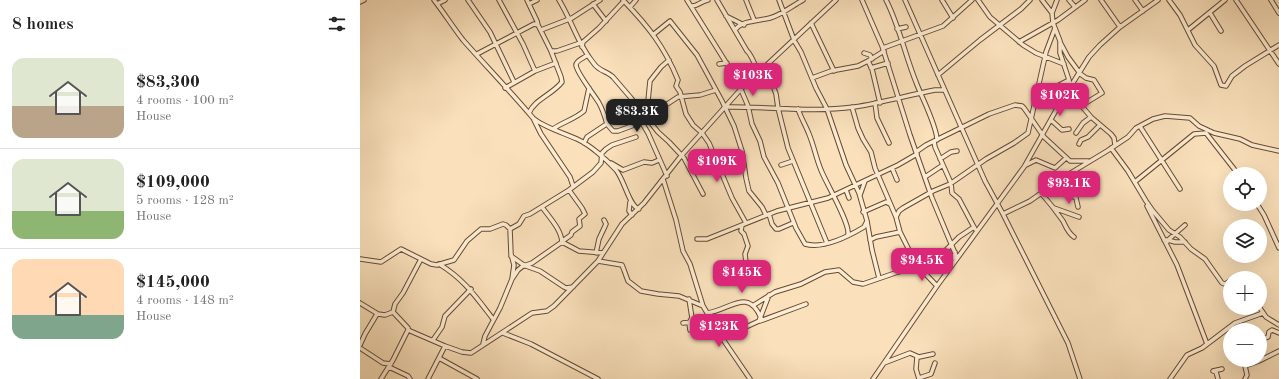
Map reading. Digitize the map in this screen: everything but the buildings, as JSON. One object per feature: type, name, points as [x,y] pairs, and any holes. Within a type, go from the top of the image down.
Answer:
[{"type":"street","points":[[360,2],[364,0]]},
{"type":"street","points":[[434,0],[462,39],[477,54],[504,88],[533,118],[541,134],[570,177],[573,186]]},
{"type":"street","points":[[437,4],[445,0]]},
{"type":"street","points":[[468,0],[486,26],[514,82]]},
{"type":"street","points":[[499,0],[535,71]]},
{"type":"street","points":[[527,0],[551,50],[561,77],[561,84],[548,96],[533,106],[529,113]]},
{"type":"street","points":[[529,4],[537,0]]},
{"type":"street","points":[[559,0],[587,54],[596,66],[613,77],[658,132],[674,147],[690,167],[703,194]]},
{"type":"street","points":[[541,30],[569,20],[600,0]]},
{"type":"street","points":[[551,50],[557,51],[582,44],[606,21],[624,0],[654,34],[669,60],[678,80],[676,86],[689,120],[696,129],[702,133],[712,150],[744,224],[741,231],[744,234],[748,246],[745,254],[747,271],[744,277],[746,281]]},
{"type":"street","points":[[630,7],[636,0]]},
{"type":"street","points":[[687,0],[737,80],[748,106],[752,124],[760,141],[764,157],[778,183],[793,223],[805,244],[810,245],[839,240],[864,227],[866,221]]},
{"type":"street","points":[[691,6],[695,6],[703,0],[708,0]]},
{"type":"street","points":[[717,0],[747,52],[750,54],[758,72]]},
{"type":"street","points":[[746,0],[754,20]]},
{"type":"street","points":[[779,0],[784,10],[794,41],[799,48],[826,108],[846,165],[860,197],[879,278]]},
{"type":"street","points":[[735,30],[738,27],[754,20],[770,18],[802,0]]},
{"type":"street","points":[[393,312],[408,328],[408,330],[445,346],[469,353],[473,352],[483,344],[532,314],[549,310],[574,287],[598,261],[622,224],[639,209],[667,176],[681,156],[741,89],[835,0]]},
{"type":"street","points":[[862,0],[888,63],[898,99],[925,177],[957,258]]},
{"type":"street","points":[[886,0],[935,128],[935,147],[951,183],[952,193],[959,199],[976,232]]},
{"type":"street","points":[[905,0],[977,164],[1068,343],[1080,379]]},
{"type":"street","points":[[942,0],[953,18]]},
{"type":"street","points":[[812,78],[831,71],[858,66],[868,62],[883,50],[943,26],[972,0]]},
{"type":"street","points":[[978,0],[989,16],[1019,42],[1036,53],[1064,64]]},
{"type":"street","points":[[938,75],[980,40],[1021,9],[1030,0]]},
{"type":"street","points":[[1042,0],[1052,13]]},
{"type":"street","points":[[1057,0],[1052,13],[1053,23],[1060,42],[1068,57],[1079,72],[1086,78],[1094,80],[1102,93],[1082,106]]},
{"type":"street","points":[[1069,0],[1075,7]]},
{"type":"street","points":[[1019,42],[1053,23],[1085,0]]},
{"type":"street","points":[[1101,0],[1120,27]]},
{"type":"street","points":[[1135,0],[1143,11]]},
{"type":"street","points":[[873,379],[937,286],[1025,166],[1050,120],[1079,72],[1094,51],[1120,27],[1158,0]]},
{"type":"street","points":[[1169,0],[1179,13],[1197,46],[1214,66],[1221,85],[1223,86],[1226,86],[1232,76],[1245,66],[1279,45]]},
{"type":"street","points":[[1188,30],[1225,0]]},
{"type":"street","points":[[1236,0],[1279,64]]},
{"type":"street","points":[[1271,0],[1279,13]]},
{"type":"street","points":[[593,4],[606,21]]},
{"type":"street","points":[[1210,13],[1221,31]]},
{"type":"street","points":[[726,16],[744,24]]},
{"type":"street","points":[[654,34],[670,21],[698,57],[734,126],[742,151],[749,191],[768,214],[776,229],[793,223]]},
{"type":"street","points":[[811,23],[834,71]]},
{"type":"street","points":[[477,54],[534,24],[538,25]]},
{"type":"street","points":[[897,29],[906,27]]},
{"type":"street","points":[[896,217],[899,211],[931,192],[951,183],[994,153],[1014,143],[1027,134],[1029,131],[1045,57],[1055,28]]},
{"type":"street","points":[[1060,42],[1060,53],[1074,98],[1091,117],[1113,135],[1115,145]]},
{"type":"street","points":[[587,54],[577,62],[576,66],[605,114],[607,124],[615,132],[641,121],[674,99],[700,95],[716,90]]},
{"type":"street","points":[[864,54],[870,55],[872,59]]},
{"type":"street","points":[[644,114],[648,101],[650,80],[669,60]]},
{"type":"street","points":[[868,62],[880,103]]},
{"type":"street","points":[[504,88],[535,71],[556,63]]},
{"type":"street","points":[[719,64],[726,63]]},
{"type":"street","points":[[871,68],[888,63]]},
{"type":"street","points":[[762,68],[772,83],[776,94],[788,148],[827,243]]},
{"type":"street","points":[[1036,98],[1069,80]]},
{"type":"street","points":[[553,129],[584,111],[589,88]]},
{"type":"street","points":[[725,107],[748,106],[798,109],[852,107],[880,103],[935,90],[944,90]]},
{"type":"street","points":[[875,103],[877,118],[888,143]]},
{"type":"street","points":[[697,239],[707,239],[768,214],[846,190],[892,168],[960,127],[1014,105],[1023,107],[1042,134],[1066,158],[1072,162],[1091,161]]},
{"type":"street","points":[[852,107],[862,137],[871,152],[896,217],[900,232],[918,266],[937,286]]},
{"type":"street","points":[[798,109],[802,121],[809,133],[820,168],[840,207],[848,228],[848,234]]},
{"type":"street","points":[[1003,214],[1030,200],[1091,161],[1128,137],[1136,128],[1151,120],[1165,116],[1173,115],[1190,118],[1199,126],[1214,133],[1240,139],[1252,145],[1279,151]]},
{"type":"street","points":[[1076,133],[1083,123],[1091,117]]},
{"type":"street","points":[[533,118],[584,143],[608,163],[621,177],[630,201],[634,207],[639,209]]},
{"type":"street","points":[[1050,120],[1062,130],[1070,129]]},
{"type":"street","points":[[641,121],[651,138],[667,176]]},
{"type":"street","points":[[584,143],[587,137],[607,124]]},
{"type":"street","points":[[1079,144],[1081,140],[1088,137],[1100,125]]},
{"type":"street","points":[[1141,128],[1180,189]]},
{"type":"street","points":[[1135,181],[1194,134],[1206,133],[1233,167]]},
{"type":"street","points":[[510,229],[519,224],[524,216],[542,207],[569,190],[593,172],[601,163],[602,152],[612,145],[636,137]]},
{"type":"street","points":[[1111,148],[1135,181],[1153,211],[1170,230],[1176,233],[1205,259],[1223,283]]},
{"type":"street","points":[[940,159],[951,152],[957,151]]},
{"type":"street","points":[[1025,166],[1036,160],[1054,168],[1066,158]]},
{"type":"street","points":[[601,163],[613,164],[622,170],[644,162],[652,163],[659,160]]},
{"type":"street","points":[[781,165],[793,161]]},
{"type":"street","points":[[925,177],[943,165]]},
{"type":"street","points":[[892,168],[897,180]]},
{"type":"street","points":[[1067,175],[1078,206]]},
{"type":"street","points":[[663,179],[676,220],[683,251],[690,264],[703,306],[722,338],[750,379]]},
{"type":"street","points":[[860,197],[865,181]]},
{"type":"street","points":[[1135,181],[1166,240],[1207,344]]},
{"type":"street","points":[[1060,184],[1068,194],[1076,198]]},
{"type":"street","points":[[483,344],[493,319],[500,308],[512,279],[518,270],[571,235],[572,232],[580,226],[579,220],[585,214],[569,190]]},
{"type":"street","points":[[846,190],[849,198]]},
{"type":"street","points":[[1041,193],[1053,207],[1069,233],[1074,236]]},
{"type":"street","points":[[630,201],[629,209],[632,215]]},
{"type":"street","points":[[863,212],[886,202],[895,210],[899,211]]},
{"type":"street","points":[[542,207],[563,240],[579,251],[603,253]]},
{"type":"street","points":[[1053,207],[1079,217]]},
{"type":"street","points":[[1261,211],[1279,248]]},
{"type":"street","points":[[596,253],[599,238],[606,224],[604,220]]},
{"type":"street","points":[[360,259],[381,262],[401,249],[433,265],[439,264],[454,260],[467,241],[481,229],[490,229],[503,224],[510,229],[511,256],[514,265],[512,279]]},
{"type":"street","points":[[1166,240],[1185,225]]},
{"type":"street","points":[[754,305],[769,295],[801,284],[828,271],[839,270],[850,280],[861,284],[918,266],[927,265],[936,260],[952,244],[974,227]]},
{"type":"street","points":[[870,240],[876,237],[900,232]]},
{"type":"street","points":[[1166,240],[1185,242]]},
{"type":"street","points":[[936,260],[950,261],[954,257],[955,251]]},
{"type":"street","points":[[511,256],[526,266],[540,271],[566,288],[574,287]]},
{"type":"street","points":[[393,312],[395,304],[403,293],[421,259]]},
{"type":"street","points":[[598,261],[622,265],[628,281],[641,291],[680,296],[703,306]]},
{"type":"street","points":[[439,264],[471,289],[493,319]]},
{"type":"street","points":[[433,340],[442,327],[445,316],[471,289]]},
{"type":"street","points":[[760,320],[769,295]]},
{"type":"street","points":[[689,299],[692,318],[689,323],[690,330]]},
{"type":"street","points":[[683,324],[703,321],[708,314],[742,302],[747,302],[754,305],[760,320]]},
{"type":"street","points":[[360,303],[377,314],[385,315],[393,312]]},
{"type":"street","points":[[722,338],[760,320],[806,304]]},
{"type":"street","points":[[360,345],[377,314]]},
{"type":"street","points":[[1170,379],[1187,355],[1207,344],[1235,322],[1257,315]]},
{"type":"street","points":[[1265,315],[1267,318],[1279,324]]},
{"type":"street","points":[[381,379],[408,330]]},
{"type":"street","points":[[1267,337],[1269,332],[1272,330],[1279,333]]},
{"type":"street","points":[[503,333],[536,347],[598,379]]},
{"type":"street","points":[[428,379],[445,346]]},
{"type":"street","points":[[360,348],[408,376],[410,379]]},
{"type":"street","points":[[1245,379],[1247,374],[1245,366],[1279,351]]},
{"type":"street","points":[[884,363],[910,353],[917,357],[933,354]]},
{"type":"street","points":[[917,357],[916,369],[919,378],[931,374],[935,363]]},
{"type":"street","points":[[439,358],[477,379]]},
{"type":"street","points":[[1218,379],[1216,372],[1213,371],[1222,369]]}]
